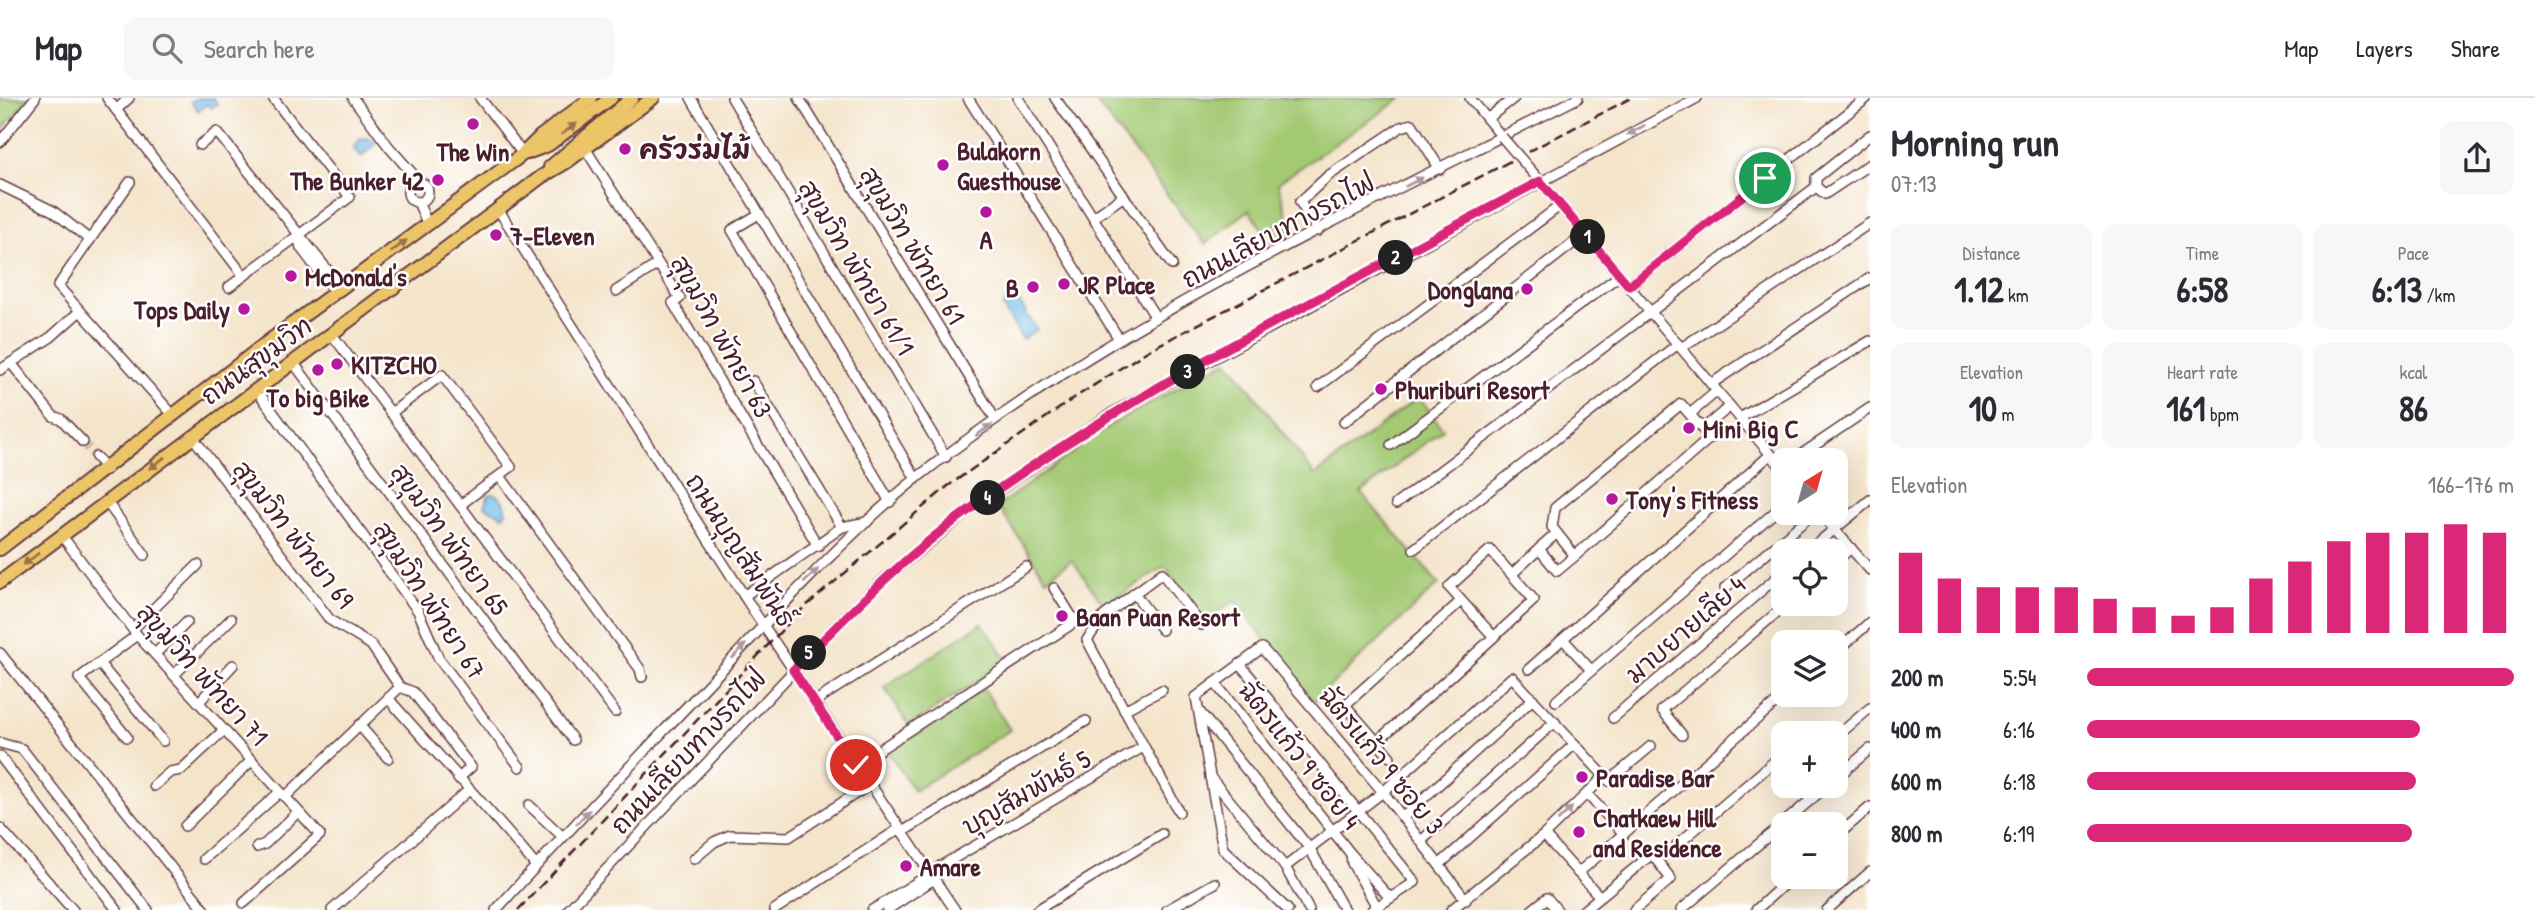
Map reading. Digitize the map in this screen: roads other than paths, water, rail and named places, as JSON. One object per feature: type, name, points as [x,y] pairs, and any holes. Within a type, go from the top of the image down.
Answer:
[{"type":"highway","name":"ถนนสุขุมวิท","points":[[0,549],[427,223],[523,154],[541,136],[591,98]]},
{"type":"highway","name":"ถนนสุขุมวิท","points":[[523,154],[548,145],[611,98]]},
{"type":"highway","name":"ถนนสุขุมวิท","points":[[541,177],[561,155],[632,98]]},
{"type":"highway","name":"ถนนสุขุมวิท","points":[[0,582],[541,177],[586,148],[653,98]]},
{"type":"highway","points":[[81,489],[101,505]]},
{"type":"street","points":[[0,142],[35,98]]},
{"type":"street","points":[[107,98],[244,276]]},
{"type":"street","points":[[116,110],[130,98]]},
{"type":"street","points":[[229,288],[350,197],[273,98]]},
{"type":"street","points":[[353,98],[389,147],[409,168],[415,183]]},
{"type":"street","points":[[480,98],[523,154]]},
{"type":"street","points":[[691,98],[916,479]]},
{"type":"street","name":"สุขุมวิท พัทยา 61/1","points":[[732,98],[946,457]]},
{"type":"street","name":"สุขุมวิท พัทยา 61","points":[[799,98],[992,414]]},
{"type":"street","points":[[968,98],[1119,339]]},
{"type":"street","points":[[1018,98],[1156,318]]},
{"type":"street","points":[[1055,98],[1172,265]]},
{"type":"street","points":[[1470,98],[1770,454],[1529,669]]},
{"type":"street","points":[[1487,119],[1514,98]]},
{"type":"street","name":"ถนนเลียบทางรถไฟ","points":[[496,910],[763,625],[916,479],[1119,339],[1318,231],[1578,98]]},
{"type":"street","name":"ถนนเลียบทางรถไฟ","points":[[568,910],[793,670],[883,580],[968,511],[1112,413],[1697,98]]},
{"type":"street","points":[[1629,286],[1867,98]]},
{"type":"street","points":[[1318,231],[1300,202],[1328,176],[1401,127],[1412,124],[1440,169]]},
{"type":"street","points":[[200,145],[217,132],[298,238],[301,248],[338,291]]},
{"type":"street","points":[[1816,187],[1816,178],[1870,135]]},
{"type":"street","name":"สุขุมวิท พัทยา 63","points":[[586,148],[680,298],[673,303],[818,545]]},
{"type":"street","points":[[1816,187],[1825,194],[1870,164]]},
{"type":"street","points":[[130,182],[58,286],[174,416]]},
{"type":"street","points":[[415,183],[426,184],[429,191],[427,198],[418,202]]},
{"type":"street","points":[[415,183],[408,194],[418,202],[419,212],[427,223]]},
{"type":"street","points":[[0,185],[53,211],[90,240]]},
{"type":"street","points":[[1396,504],[1816,187]]},
{"type":"street","points":[[1094,217],[1124,196]]},
{"type":"street","points":[[1318,387],[1561,205]]},
{"type":"street","name":"ถนนบุญสัมพันธ์","points":[[498,209],[744,596],[955,910]]},
{"type":"street","points":[[759,214],[732,230],[890,502]]},
{"type":"street","points":[[1415,549],[1680,346],[1870,223]]},
{"type":"street","points":[[1344,422],[1585,234]]},
{"type":"street","points":[[616,291],[658,264]]},
{"type":"street","points":[[1391,445],[1620,275]]},
{"type":"street","points":[[1690,414],[1714,387],[1870,278]]},
{"type":"street","points":[[0,370],[51,337],[80,311]]},
{"type":"street","points":[[331,333],[615,712]]},
{"type":"street","points":[[1740,418],[1870,341]]},
{"type":"street","name":"สุขุมวิท พัทยา 65","points":[[293,362],[573,740]]},
{"type":"street","points":[[10,363],[53,416],[61,419],[83,442]]},
{"type":"street","points":[[391,413],[442,374],[511,467],[460,505]]},
{"type":"street","points":[[752,381],[842,527]]},
{"type":"street","name":"สุขุมวิท พัทยา 67","points":[[256,389],[418,611],[439,659],[520,767]]},
{"type":"street","points":[[1539,549],[1557,571],[1575,556],[1710,438],[1682,404],[1561,502],[1552,517],[1556,534],[1575,556]]},
{"type":"street","points":[[1703,429],[1730,406]]},
{"type":"street","points":[[1811,448],[1870,408]]},
{"type":"street","name":"สุขุมวิท พัทยา 69","points":[[192,436],[330,620],[371,645],[400,687],[413,692],[471,767],[458,779]]},
{"type":"street","points":[[96,457],[107,469]]},
{"type":"street","points":[[500,476],[640,669],[642,677]]},
{"type":"street","points":[[1822,539],[1870,500]]},
{"type":"street","points":[[101,505],[145,555]]},
{"type":"street","points":[[1556,701],[1771,515]]},
{"type":"street","points":[[744,596],[842,527],[869,521]]},
{"type":"street","points":[[1725,588],[1800,525]]},
{"type":"street","points":[[1831,525],[1868,563]]},
{"type":"street","points":[[1512,574],[1556,534]]},
{"type":"street","name":"สุขุมวิท พัทยา 71","points":[[62,536],[135,632],[320,835],[244,903]]},
{"type":"street","points":[[1376,742],[1494,637],[1534,600],[1490,550],[1449,587],[1494,637]]},
{"type":"street","points":[[127,737],[79,678],[135,632],[198,565]]},
{"type":"street","points":[[814,702],[1026,567]]},
{"type":"street","points":[[1179,812],[1087,640],[1104,616],[1162,573],[1201,625]]},
{"type":"street","name":"มาบยายเลีย 4","points":[[1613,718],[1771,582]]},
{"type":"street","points":[[856,765],[1074,622],[1054,588]]},
{"type":"street","points":[[1134,593],[1162,630]]},
{"type":"street","points":[[1390,757],[1345,705],[1461,601]]},
{"type":"street","points":[[1682,735],[1662,710],[1773,616]]},
{"type":"street","points":[[174,675],[231,619]]},
{"type":"street","points":[[155,654],[187,622]]},
{"type":"street","points":[[1848,641],[1870,622]]},
{"type":"street","points":[[1563,639],[1591,670]]},
{"type":"street","name":"ฉัตรแก้ว 9 ซอย 3","points":[[1240,664],[1262,648],[1383,792],[1466,900]]},
{"type":"street","points":[[0,653],[205,910]]},
{"type":"street","points":[[99,663],[163,741]]},
{"type":"street","points":[[1288,910],[1223,849],[1196,697],[1240,664],[1415,882],[1383,905]]},
{"type":"street","points":[[199,702],[233,665]]},
{"type":"street","points":[[1285,867],[1383,792],[1512,677],[1607,779]]},
{"type":"street","name":"ฉัตรแก้ว 9 ซอย 4","points":[[1215,682],[1334,830],[1383,905]]},
{"type":"street","points":[[204,859],[282,794],[400,687]]},
{"type":"street","points":[[1124,710],[1162,690]]},
{"type":"street","points":[[388,698],[468,790],[496,816],[536,866]]},
{"type":"street","points":[[1403,817],[1533,699]]},
{"type":"street","points":[[1578,873],[1772,707]]},
{"type":"street","points":[[1848,727],[1870,708]]},
{"type":"street","points":[[1197,709],[1310,849],[1344,910]]},
{"type":"street","points":[[774,910],[900,831],[1086,721]]},
{"type":"street","points":[[1421,841],[1555,722]]},
{"type":"street","points":[[359,725],[388,758]]},
{"type":"street","points":[[153,786],[170,772],[181,770],[225,730]]},
{"type":"street","points":[[0,743],[22,749],[148,910]]},
{"type":"street","points":[[1439,865],[1575,744]]},
{"type":"street","points":[[1451,910],[1544,835],[1587,794],[1651,746]]},
{"type":"street","name":"บุญสัมพันธ์ 5","points":[[897,903],[931,875],[1143,747]]},
{"type":"street","points":[[1848,768],[1870,749]]},
{"type":"street","points":[[0,755],[117,910]]},
{"type":"street","points":[[185,827],[252,761]]},
{"type":"street","points":[[1677,845],[1771,764]]},
{"type":"street","points":[[1210,776],[1285,867],[1309,910]]},
{"type":"street","points":[[694,859],[714,842],[730,835],[789,837],[869,785]]},
{"type":"street","points":[[332,910],[468,790]]},
{"type":"street","points":[[1587,794],[1623,834]]},
{"type":"street","points":[[1681,910],[1813,798]]},
{"type":"street","points":[[529,806],[563,837]]},
{"type":"street","points":[[1848,826],[1870,807]]},
{"type":"street","points":[[257,847],[265,844],[298,812]]},
{"type":"street","points":[[0,828],[74,910]]},
{"type":"street","points":[[1037,910],[1162,834]]},
{"type":"street","points":[[1544,835],[1600,897]]},
{"type":"street","points":[[1584,910],[1652,854],[1671,879],[1633,910]]},
{"type":"street","name":"ฉัตรแก้ว 9 ซอย 4","points":[[1351,855],[1352,863],[1383,905]]},
{"type":"street","points":[[1827,910],[1870,872]]},
{"type":"street","points":[[1167,910],[1215,883]]},
{"type":"street","points":[[1756,910],[1779,889]]},
{"type":"street","points":[[1532,910],[1547,898],[1557,910]]},
{"type":"street","points":[[872,910],[897,903]]},
{"type":"street","points":[[887,910],[897,903]]},
{"type":"water","points":[[197,98],[213,98],[217,104],[211,108],[207,104],[198,111],[191,102]]},
{"type":"water","points":[[360,138],[373,139],[375,144],[361,157],[353,148]]},
{"type":"water","points":[[1016,297],[1037,330],[1022,339],[1003,307],[1007,298]]},
{"type":"water","points":[[489,494],[501,499],[506,512],[503,516],[484,506]]},
{"type":"tunnel","points":[[83,442],[96,457]]},
{"type":"railway","points":[[518,910],[800,611],[948,486],[1074,398],[1149,350],[1631,98]]},
{"type":"place","name":"The Win","points":[[473,124]]},
{"type":"place","name":"ครัวร่มไม้","points":[[625,149]]},
{"type":"place","name":"Bulakorn Guesthouse","points":[[943,165]]},
{"type":"place","name":"The Bunker 42","points":[[438,180]]},
{"type":"place","name":"A","points":[[986,212]]},
{"type":"place","name":"7-Eleven","points":[[496,235]]},
{"type":"place","name":"McDonald's","points":[[291,276]]},
{"type":"place","name":"JR Place","points":[[1064,284]]},
{"type":"place","name":"B","points":[[1033,287]]},
{"type":"place","name":"Donglana","points":[[1527,289]]},
{"type":"place","name":"Tops Daily","points":[[244,309]]},
{"type":"place","name":"KITZCHO","points":[[337,364]]},
{"type":"place","name":"To big Bike","points":[[318,370]]},
{"type":"place","name":"Phuriburi Resort","points":[[1381,389]]},
{"type":"place","name":"Mini Big C","points":[[1689,428]]},
{"type":"place","name":"Tony's Fitness","points":[[1612,499]]},
{"type":"place","name":"Baan Puan Resort","points":[[1062,616]]},
{"type":"place","name":"Paradise Bar","points":[[1582,777]]},
{"type":"place","name":"Chatkaew Hill and Residence","points":[[1579,832]]},
{"type":"place","name":"Amare","points":[[906,866]]}]
